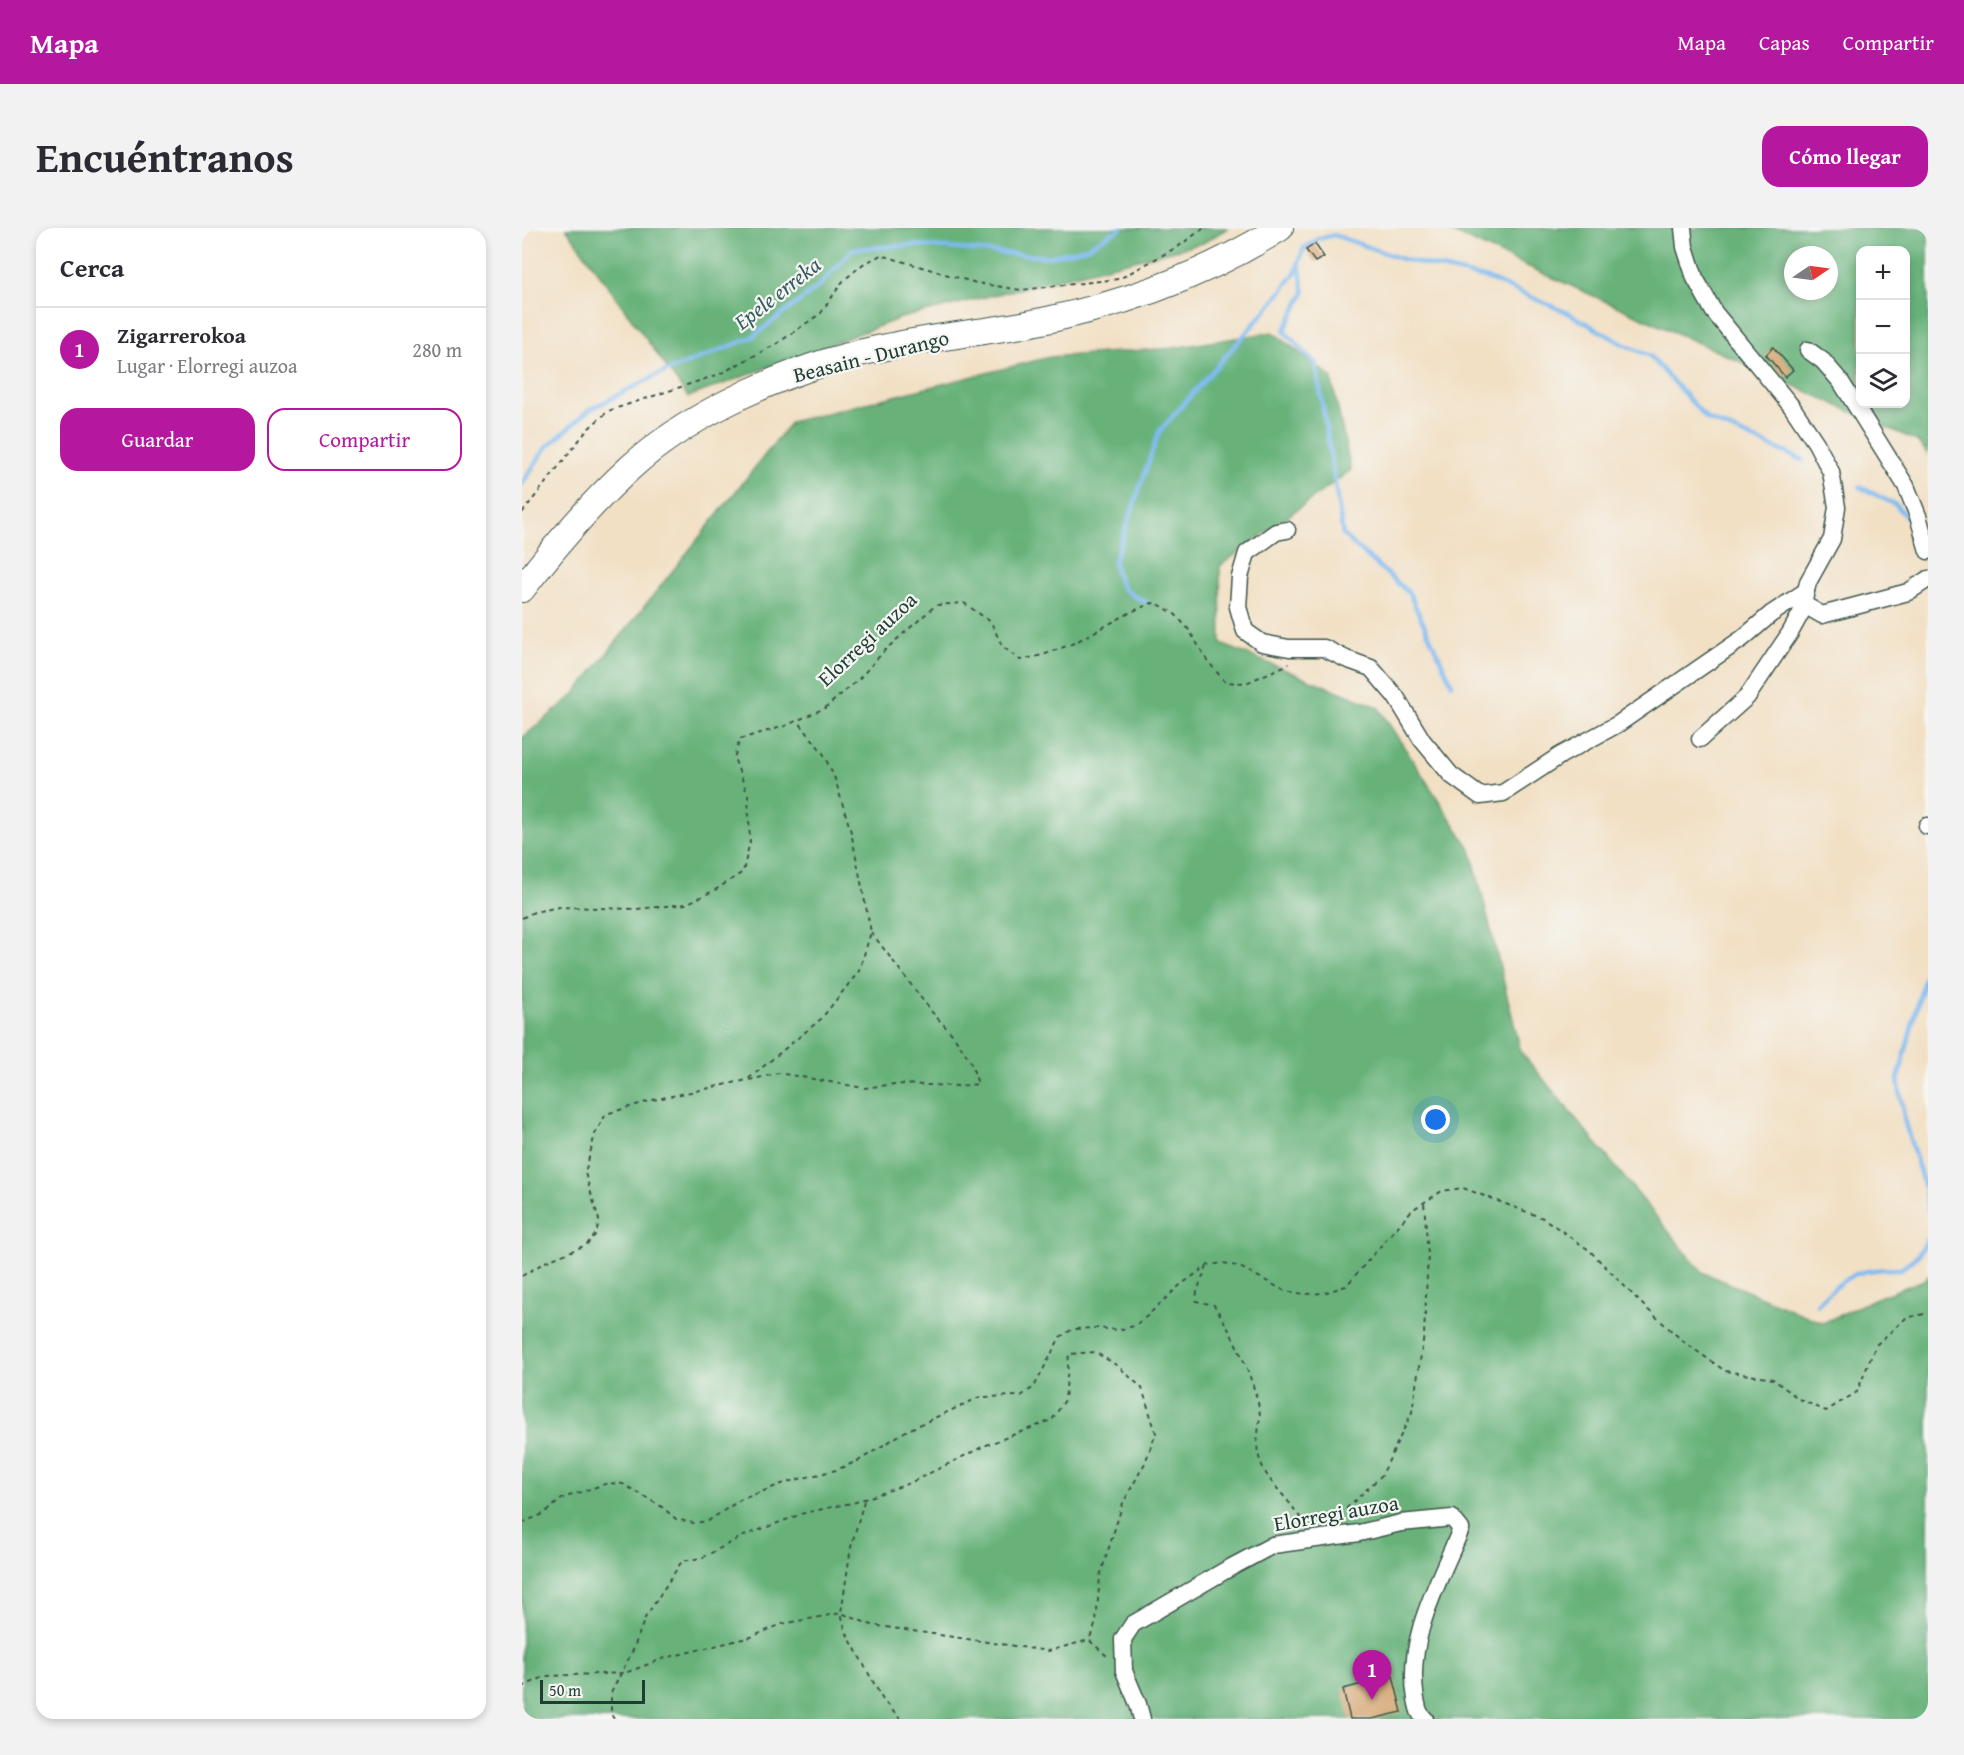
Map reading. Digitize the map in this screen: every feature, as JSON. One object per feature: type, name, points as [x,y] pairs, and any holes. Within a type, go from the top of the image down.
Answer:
[{"type":"highway","name":"Beasain - Durango","points":[[522,589],[576,522],[632,466],[705,416],[744,395],[786,376],[832,361],[921,341],[1024,324],[1114,304],[1164,287],[1210,267],[1251,247],[1280,228]]},
{"type":"street","points":[[1683,228],[1685,247],[1695,278],[1714,312],[1792,407],[1816,443],[1831,472],[1837,507],[1832,539],[1808,582],[1801,613],[1790,633],[1747,696],[1700,739]]},
{"type":"street","points":[[1808,350],[1823,362],[1841,382],[1906,486],[1928,551]]},
{"type":"street","points":[[1287,530],[1276,532],[1247,553],[1240,577],[1238,607],[1245,631],[1262,643],[1290,648],[1324,648],[1371,668],[1396,697],[1422,740],[1450,775],[1480,796],[1503,793],[1561,755],[1618,724],[1743,638],[1771,614],[1804,598]]},
{"type":"street","points":[[1804,598],[1822,615],[1908,592],[1928,579]]},
{"type":"street","name":"Elorregi auzoa","points":[[1142,1719],[1124,1671],[1123,1640],[1133,1624],[1273,1545],[1359,1533],[1401,1523],[1452,1518],[1461,1529],[1421,1625],[1412,1678],[1419,1714],[1425,1719]]},
{"type":"path","points":[[522,513],[588,429],[608,411],[720,374],[778,343],[821,313],[843,280],[863,264],[881,255],[975,283],[1021,290],[1119,279],[1179,246],[1204,228]]},
{"type":"path","name":"Elorregi auzoa","points":[[522,918],[534,912],[560,907],[636,909],[686,904],[715,890],[743,872],[750,841],[748,795],[734,758],[740,739],[798,720],[825,708],[858,680],[886,649],[936,605],[964,603],[991,622],[1002,646],[1020,660],[1074,644],[1152,603],[1175,614],[1189,630],[1207,660],[1224,682],[1246,683],[1302,658],[1314,648]]},
{"type":"path","points":[[522,1276],[545,1262],[586,1245],[596,1234],[599,1220],[585,1173],[595,1134],[606,1114],[653,1100],[779,1073],[864,1088],[895,1084],[960,1086],[978,1084],[970,1060],[953,1035],[931,1011],[871,932],[851,832],[835,779],[823,753],[798,720]]},
{"type":"path","points":[[747,1080],[821,1019],[859,971],[871,932]]},
{"type":"path","points":[[522,1523],[543,1514],[562,1498],[609,1484],[623,1484],[662,1507],[676,1519],[694,1523],[708,1521],[740,1500],[787,1482],[836,1470],[860,1460],[906,1431],[980,1397],[1021,1396],[1034,1387],[1060,1337],[1073,1329],[1119,1330],[1134,1326],[1179,1286],[1208,1265],[1224,1263],[1240,1267],[1285,1291],[1305,1294],[1324,1293],[1346,1286],[1360,1273],[1412,1210],[1442,1191],[1463,1188],[1543,1218],[1589,1250],[1684,1342],[1725,1371],[1773,1379],[1799,1399],[1826,1411],[1857,1392],[1876,1345],[1905,1318],[1928,1313]]},
{"type":"path","points":[[1208,1265],[1197,1291],[1196,1301],[1214,1305],[1224,1319],[1239,1350],[1260,1409],[1257,1431],[1258,1454],[1269,1481],[1294,1508],[1310,1530],[1314,1540],[1382,1475],[1412,1412],[1424,1335],[1428,1255],[1424,1202]]},
{"type":"path","points":[[614,1719],[611,1714],[611,1693],[633,1650],[645,1617],[682,1562],[702,1558],[741,1537],[804,1513],[864,1499],[910,1483],[984,1446],[1052,1420],[1065,1400],[1069,1354],[1095,1352],[1118,1366],[1142,1389],[1156,1433],[1145,1463],[1123,1503],[1100,1576],[1096,1623],[1089,1640]]},
{"type":"path","points":[[864,1499],[851,1547],[841,1613],[846,1632],[884,1700],[900,1719]]},
{"type":"path","points":[[522,1687],[546,1676],[621,1673],[665,1658],[751,1636],[782,1624],[841,1613],[872,1625],[1048,1651],[1089,1640]]},
{"type":"path","points":[[1089,1640],[1124,1671]]},
{"type":"green space","points":[[566,228],[1228,228],[1203,243],[901,318],[688,397]]},
{"type":"green space","points":[[1442,228],[1928,228],[1928,454],[1917,441]]},
{"type":"green space","points":[[1273,332],[1331,377],[1351,470],[1220,566],[1221,644],[1378,707],[1471,850],[1521,1052],[1702,1272],[1823,1323],[1874,1299],[1924,1280],[1928,1275],[1928,1719],[522,1719],[522,738],[574,695],[791,422],[1050,357],[1173,348]]},
{"type":"building","points":[[1315,244],[1324,257],[1315,262],[1306,250]]},
{"type":"building","points":[[1773,347],[1793,370],[1785,377],[1766,355]]},
{"type":"building","points":[[1393,1676],[1402,1712],[1372,1719],[1350,1719],[1343,1689]]},
{"type":"waterway","name":"Epele erreka","points":[[522,484],[545,449],[589,410],[657,375],[751,338],[818,287],[853,249],[914,245],[1049,257],[1086,248],[1121,228]]},
{"type":"waterway","points":[[1146,602],[1123,588],[1114,562],[1159,432],[1274,301],[1295,273],[1304,248],[1318,239],[1334,235],[1402,259],[1489,279],[1568,313],[1623,344],[1650,356],[1707,419],[1803,460]]},
{"type":"waterway","points":[[1299,263],[1304,293],[1284,331],[1316,364],[1343,535],[1409,593],[1452,684]]},
{"type":"waterway","points":[[1860,487],[1896,505],[1914,525]]},
{"type":"waterway","points":[[1928,964],[1898,1080],[1905,1123],[1925,1189],[1928,1210]]},
{"type":"waterway","points":[[1817,1305],[1837,1286],[1854,1275],[1874,1270],[1901,1269],[1918,1255],[1928,1239]]},
{"type":"place","name":"Zigarrerokoa","points":[[1372,1700]]}]
